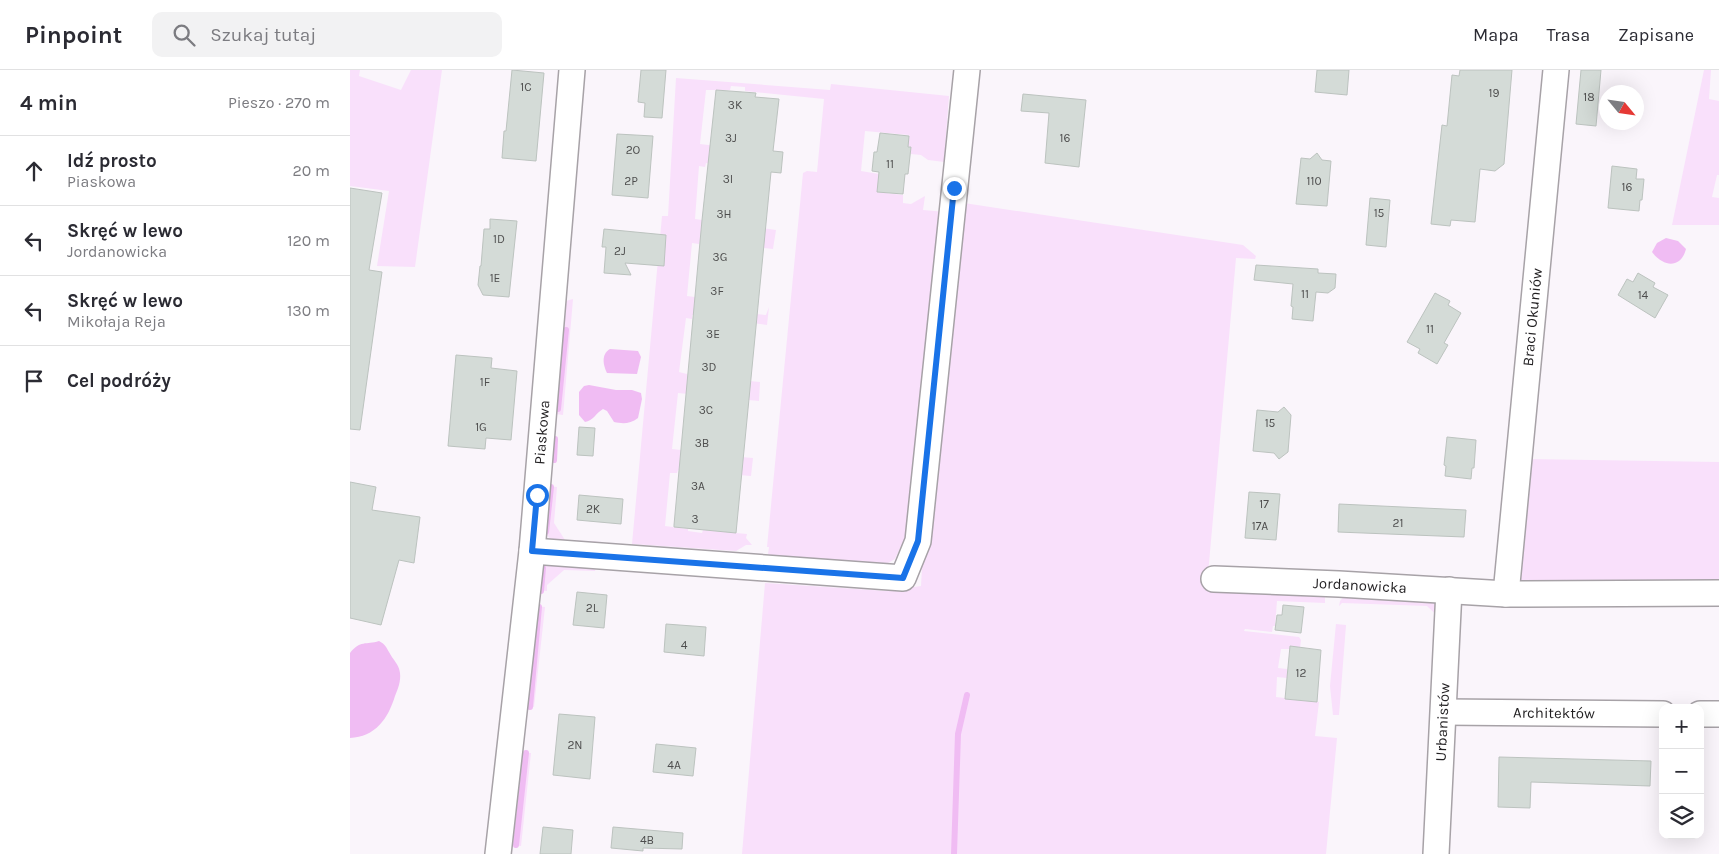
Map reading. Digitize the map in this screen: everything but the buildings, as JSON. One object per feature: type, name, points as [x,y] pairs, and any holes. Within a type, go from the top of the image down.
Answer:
[{"type":"street","name":"Piaskowa","points":[[498,854],[532,551],[572,70]]},
{"type":"street","points":[[532,551],[903,578],[918,541],[967,70]]},
{"type":"street","name":"Braci Okuniów","points":[[1506,594],[1556,70]]},
{"type":"street","name":"Jordanowicka","points":[[1214,579],[1506,594],[1719,593]]},
{"type":"street","name":"Urbanistów","points":[[1436,854],[1449,590]]},
{"type":"street","name":"Architektów","points":[[1444,712],[1659,714]]},
{"type":"street","points":[[1704,714],[1719,714]]},
{"type":"shaded area","points":[[350,70],[360,70],[359,76],[401,90],[411,70],[442,70],[415,267],[377,266],[389,191],[350,186]]},
{"type":"shaded area","points":[[1704,70],[1711,70],[1709,99],[1719,101],[1719,175],[1717,175],[1712,197],[1719,198],[1719,225],[1672,225]]},
{"type":"shaded area","points":[[676,78],[830,90],[831,84],[949,96],[944,162],[928,160],[921,155],[911,154],[911,147],[908,146],[909,135],[865,131],[861,171],[879,174],[877,192],[903,195],[903,203],[911,204],[925,196],[923,210],[946,212],[905,538],[895,559],[881,567],[789,561],[768,554],[769,547],[767,547],[803,173],[807,171],[817,172],[824,99],[745,91],[745,87],[731,86],[730,90],[706,90],[700,144],[725,147],[722,166],[706,163],[705,167],[699,166],[695,219],[776,230],[773,249],[700,241],[699,244],[692,243],[687,296],[695,297],[734,312],[766,315],[769,307],[767,325],[692,315],[692,319],[686,318],[679,372],[687,374],[688,377],[760,382],[759,401],[678,393],[672,449],[681,450],[681,452],[753,458],[751,476],[678,470],[677,473],[670,473],[665,526],[702,533],[703,530],[747,534],[746,538],[752,545],[746,545],[736,551],[632,544],[662,216],[668,216]]},
{"type":"shaded area","points":[[964,203],[1243,245],[1256,256],[1255,259],[1236,258],[1207,586],[1325,590],[1325,603],[1277,601],[1275,626],[1273,626],[1272,632],[1245,629],[1244,631],[1299,637],[1301,640],[1300,648],[1290,647],[1290,649],[1281,649],[1278,668],[1287,669],[1287,678],[1277,677],[1276,697],[1319,702],[1315,736],[1337,738],[1326,854],[742,854],[765,583],[887,591],[921,586],[923,548]]},
{"type":"shaded area","points":[[1666,238],[1678,241],[1686,249],[1684,255],[1676,263],[1671,264],[1661,261],[1652,252],[1657,243]]},
{"type":"shaded area","points":[[573,299],[563,415],[555,414],[562,302]]},
{"type":"shaded area","points":[[610,349],[638,351],[641,357],[637,374],[607,373],[604,357]]},
{"type":"shaded area","points":[[589,385],[616,390],[632,390],[641,393],[642,399],[638,418],[626,423],[614,422],[607,411],[603,409],[585,422],[579,415],[579,392],[584,386]]},
{"type":"shaded area","points":[[1528,459],[1719,462],[1719,583],[1514,588]]},
{"type":"shaded area","points":[[548,486],[557,487],[554,523],[565,540],[603,542],[603,545],[552,541],[544,532]]},
{"type":"shaded area","points":[[541,562],[596,567],[595,571],[564,570],[547,585],[547,591],[538,590]]},
{"type":"shaded area","points":[[1345,595],[1445,599],[1443,621],[1427,606],[1342,603],[1339,606],[1340,601]]},
{"type":"shaded area","points":[[536,606],[545,607],[534,707],[525,707]]},
{"type":"shaded area","points":[[1336,624],[1346,625],[1339,715],[1333,715],[1330,686]]},
{"type":"shaded area","points":[[379,641],[383,643],[398,667],[400,682],[389,712],[379,725],[367,734],[350,738],[350,653],[357,646]]},
{"type":"shaded area","points":[[517,753],[531,753],[521,846],[507,845]]},
{"type":"waterway","points":[[558,409],[566,330]]},
{"type":"waterway","points":[[554,460],[555,439]]},
{"type":"waterway","points":[[546,532],[551,487]]},
{"type":"waterway","points":[[541,591],[543,568]]},
{"type":"waterway","points":[[530,707],[539,607]]},
{"type":"waterway","points":[[954,854],[958,734],[967,695]]},
{"type":"waterway","points":[[516,845],[526,753]]},
{"type":"route","points":[[537,495],[532,551],[903,578],[918,541],[954,188]]}]
